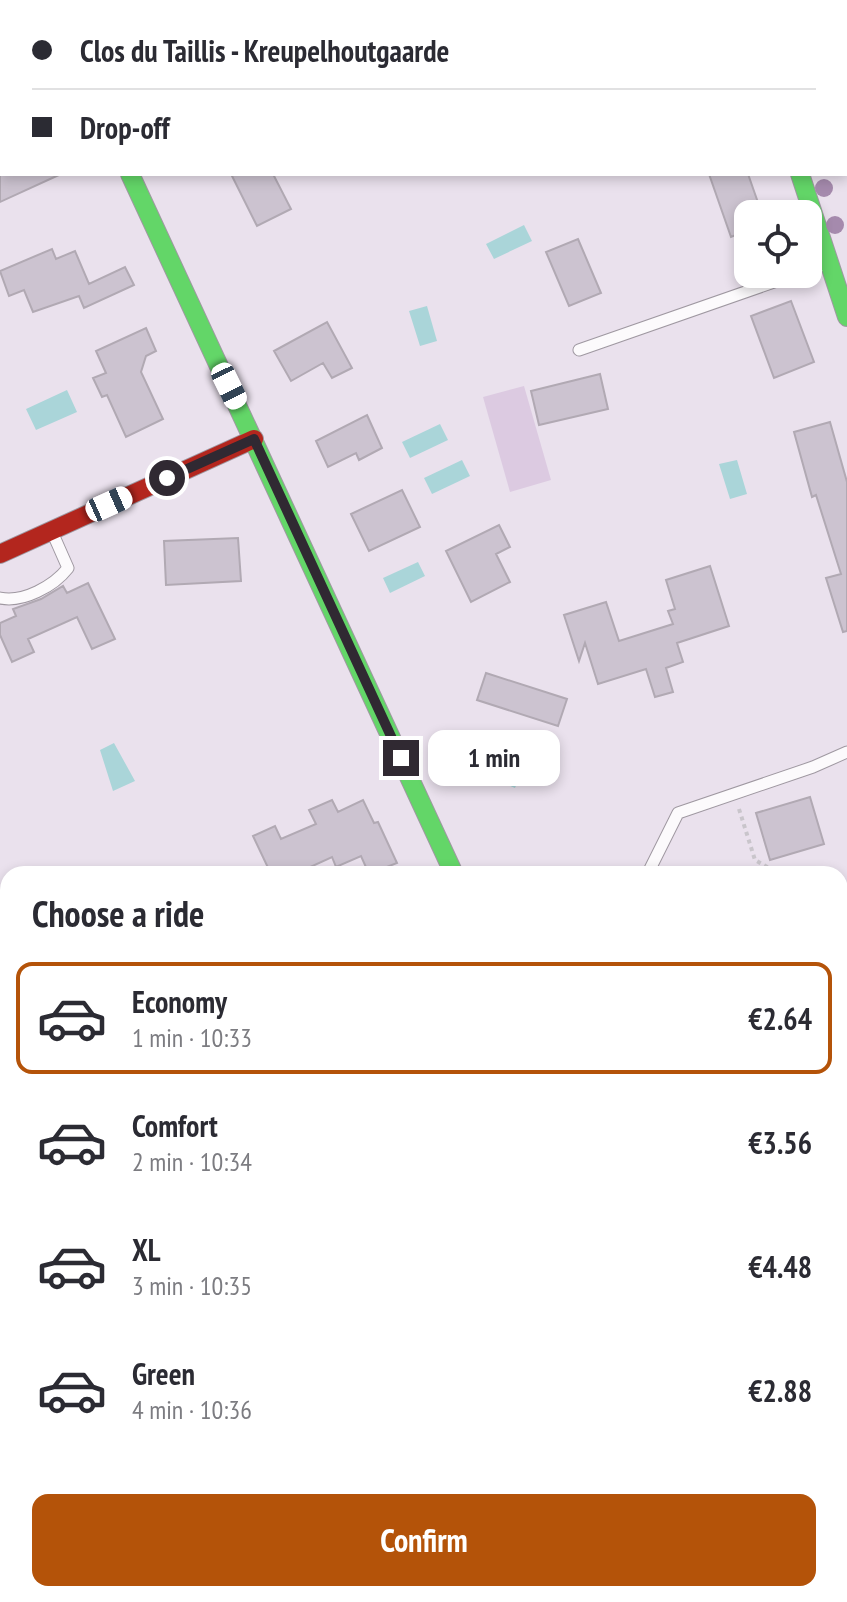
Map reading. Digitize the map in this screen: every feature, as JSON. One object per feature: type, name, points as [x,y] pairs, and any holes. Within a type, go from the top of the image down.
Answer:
[{"type":"street","points":[[131,176],[450,866]]},
{"type":"street","points":[[801,176],[847,317]]},
{"type":"street","points":[[0,554],[254,439]]},
{"type":"lane","points":[[822,265],[829,263]]},
{"type":"lane","points":[[579,350],[757,288]]},
{"type":"lane","points":[[0,598],[13,601],[58,581],[68,568],[51,530]]},
{"type":"lane","points":[[652,866],[678,813],[847,752]]},
{"type":"path","points":[[734,794],[755,860],[765,866]]},
{"type":"shaded area","points":[[524,386],[551,480],[510,492],[483,397]]},
{"type":"water","points":[[524,225],[532,241],[494,259],[486,244]]},
{"type":"water","points":[[427,306],[437,341],[420,346],[409,311]]},
{"type":"water","points":[[67,390],[77,412],[36,430],[26,409]]},
{"type":"water","points":[[440,424],[448,440],[410,458],[402,442]]},
{"type":"water","points":[[462,460],[470,476],[432,494],[424,478]]},
{"type":"water","points":[[737,460],[747,494],[730,499],[719,464]]},
{"type":"water","points":[[418,562],[425,576],[390,593],[383,578]]},
{"type":"water","points":[[114,743],[135,781],[113,791],[100,750]]},
{"type":"water","points":[[516,746],[530,752],[515,788],[501,782]]},
{"type":"building","points":[[0,176],[57,176],[0,202]]},
{"type":"building","points":[[232,176],[274,176],[291,209],[257,226]]},
{"type":"building","points":[[710,176],[749,176],[757,200],[734,200],[734,236],[731,237]]},
{"type":"building","points":[[578,239],[601,293],[569,306],[546,252]]},
{"type":"building","points":[[52,249],[56,259],[75,251],[89,284],[125,267],[134,285],[84,308],[79,296],[33,312],[24,290],[9,296],[0,271]]},
{"type":"building","points":[[791,301],[814,362],[774,378],[751,316]]},
{"type":"building","points":[[327,322],[352,368],[332,378],[323,363],[291,381],[274,351]]},
{"type":"building","points":[[146,328],[156,351],[146,356],[141,372],[163,419],[126,437],[107,395],[102,397],[93,378],[106,373],[96,351]]},
{"type":"building","points":[[600,374],[608,409],[539,425],[531,391]]},
{"type":"building","points":[[367,415],[382,448],[359,460],[356,453],[328,467],[316,441]]},
{"type":"building","points":[[830,422],[847,482],[847,631],[843,632],[826,578],[841,574],[816,495],[812,497],[794,432]]},
{"type":"building","points":[[402,490],[420,527],[369,551],[351,514]]},
{"type":"building","points":[[499,525],[510,547],[496,554],[510,582],[471,602],[446,551]]},
{"type":"building","points":[[238,538],[241,581],[166,585],[164,541]]},
{"type":"building","points":[[710,566],[729,626],[677,643],[683,662],[666,668],[673,692],[655,697],[646,669],[598,684],[585,643],[579,661],[564,615],[606,602],[619,641],[673,624],[668,611],[675,609],[666,580]]},
{"type":"building","points":[[88,583],[115,639],[92,649],[77,617],[28,639],[34,652],[12,662],[0,635],[0,623],[16,616],[13,609],[41,599],[63,586],[67,593]]},
{"type":"building","points":[[486,673],[567,699],[558,726],[477,700]]},
{"type":"building","points":[[810,797],[824,844],[770,860],[756,813]]},
{"type":"building","points":[[332,800],[338,812],[363,800],[374,823],[378,822],[397,863],[365,866],[361,856],[338,866],[332,857],[312,866],[267,866],[253,836],[275,826],[281,839],[316,824],[309,810]]},
{"type":"traffic: fast","points":[[131,176],[450,866]]},
{"type":"traffic: fast","points":[[801,176],[847,317]]},
{"type":"traffic: jam","points":[[0,554],[254,439]]},
{"type":"route","points":[[167,478],[254,439],[401,758]]}]
